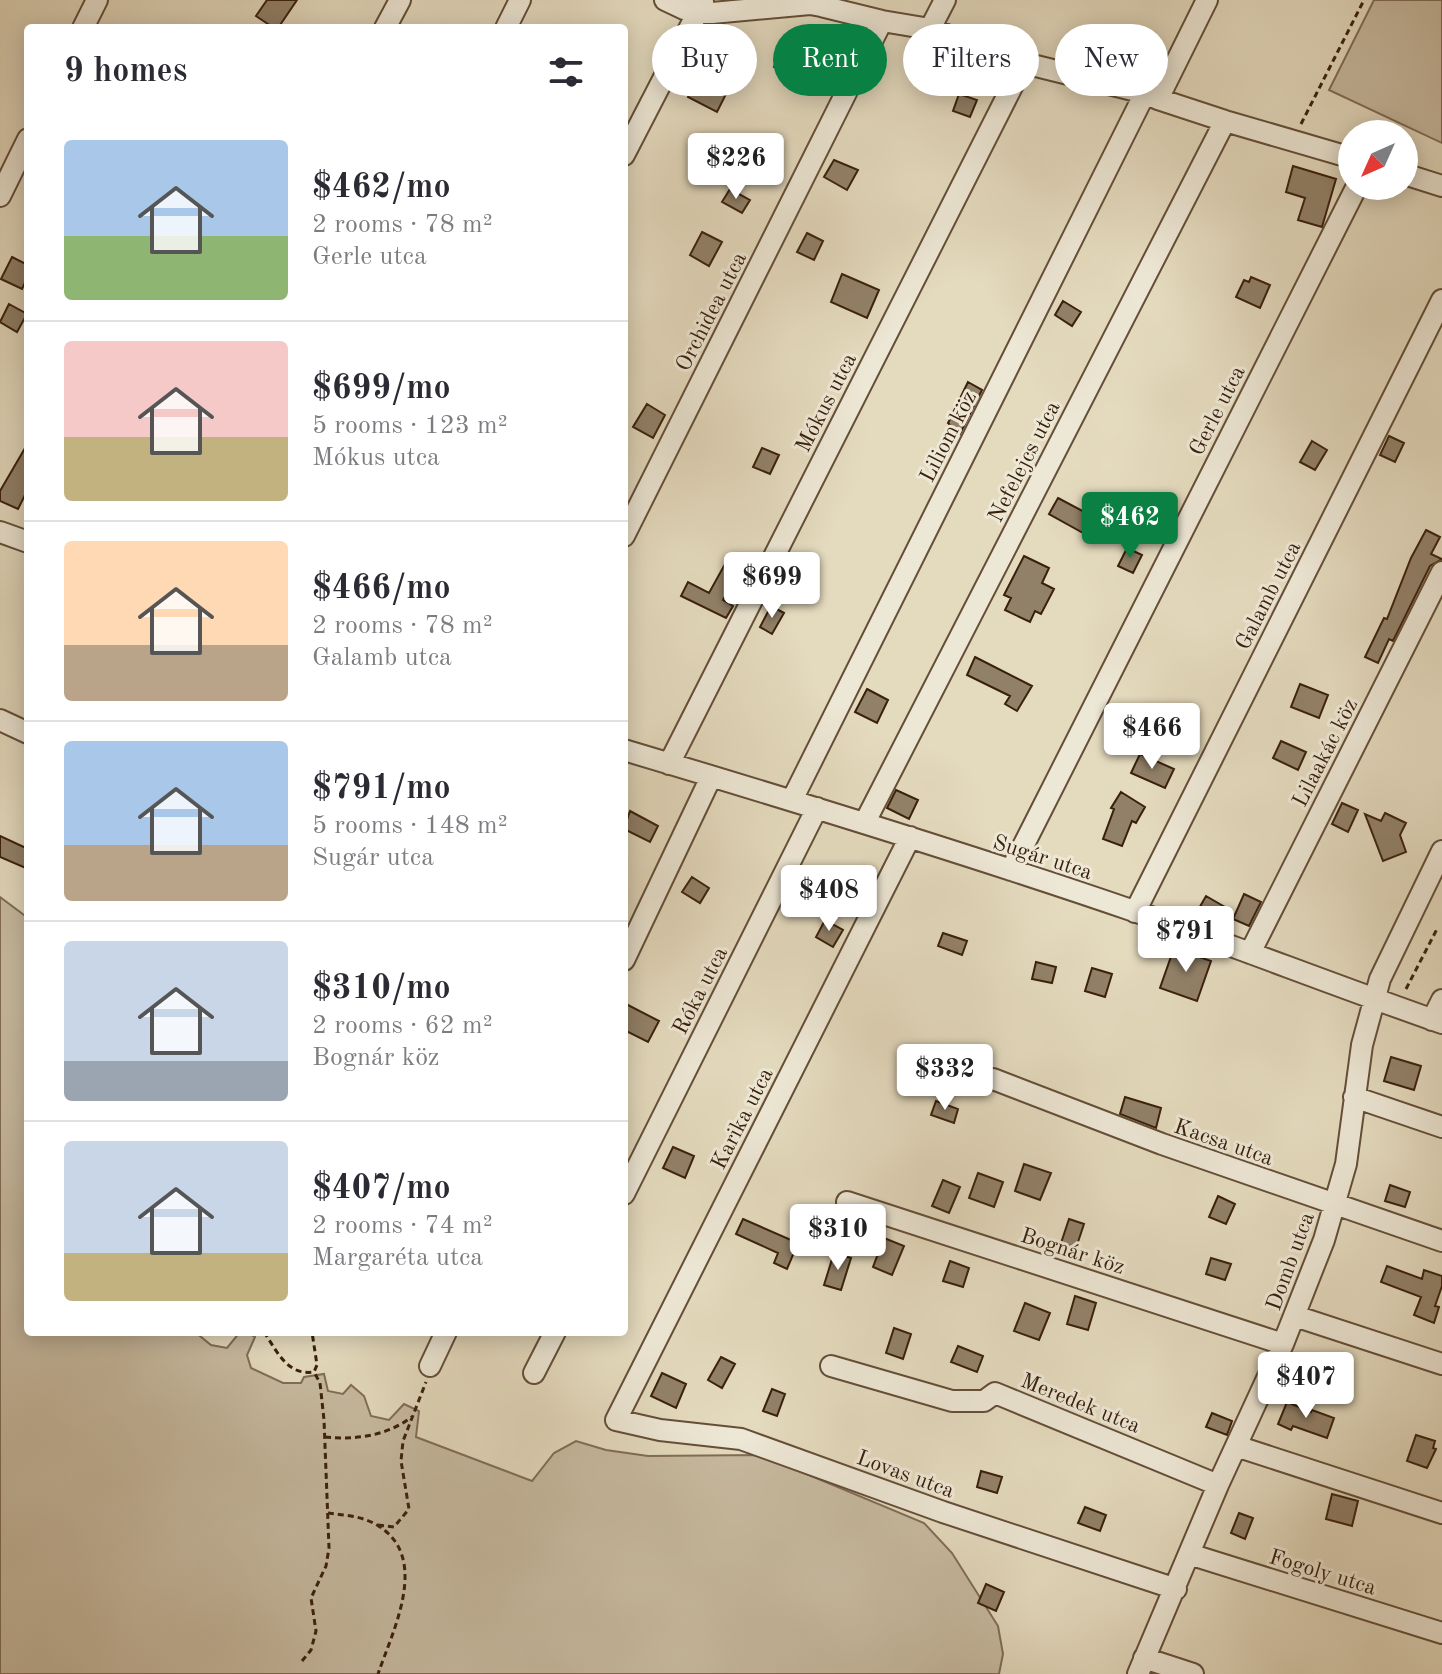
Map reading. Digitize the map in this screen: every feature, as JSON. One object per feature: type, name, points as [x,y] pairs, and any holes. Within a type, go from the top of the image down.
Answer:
[{"type":"street","points":[[85,24],[97,0]]},
{"type":"street","points":[[387,24],[400,0]]},
{"type":"street","points":[[508,24],[520,0]]},
{"type":"street","points":[[665,0],[701,6],[712,13],[810,4],[903,24]]},
{"type":"street","points":[[933,24],[945,0]]},
{"type":"street","name":"Liliom köz","points":[[1168,68],[1207,0]]},
{"type":"street","points":[[628,147],[701,6]]},
{"type":"street","name":"Orchidea utca","points":[[628,528],[882,21]]},
{"type":"street","name":"Mókus utca","points":[[669,764],[1007,96]]},
{"type":"street","points":[[1152,96],[1338,154]]},
{"type":"street","name":"Liliom köz","points":[[792,800],[1152,96]]},
{"type":"street","name":"Nefelejcs utca","points":[[865,822],[1225,121]]},
{"type":"street","points":[[0,196],[24,147]]},
{"type":"street","points":[[1418,178],[1442,186]]},
{"type":"street","name":"Gerle utca","points":[[1011,870],[1350,200]]},
{"type":"street","name":"Galamb utca","points":[[1135,912],[1442,300]]},
{"type":"street","points":[[0,532],[24,541]]},
{"type":"street","name":"Lilaakác köz","points":[[1250,953],[1442,572]]},
{"type":"street","points":[[0,720],[24,731]]},
{"type":"street","name":"Sugár utca","points":[[628,751],[865,822],[1011,870],[1437,1021]]},
{"type":"street","points":[[628,952],[711,777]]},
{"type":"street","name":"Róka utca","points":[[628,1186],[817,808]]},
{"type":"street","name":"Karika utca","points":[[616,1420],[910,837]]},
{"type":"street","name":"Domb utca","points":[[1141,1666],[1218,1485],[1283,1344],[1324,1240],[1346,1164],[1362,1045],[1380,979],[1442,851]]},
{"type":"street","points":[[1437,1021],[1442,1000]]},
{"type":"street","name":"Kacsa utca","points":[[993,1079],[1162,1144],[1442,1241]]},
{"type":"street","points":[[1354,1097],[1442,1127]]},
{"type":"street","name":"Bognár köz","points":[[847,1202],[1283,1344]]},
{"type":"street","points":[[1295,1316],[1442,1364]]},
{"type":"street","points":[[430,1366],[444,1336]]},
{"type":"street","points":[[534,1373],[553,1336]]},
{"type":"street","name":"Meredek utca","points":[[831,1366],[952,1401],[984,1401],[995,1393],[1218,1485]]},
{"type":"street","name":"Lovas utca","points":[[616,1420],[660,1430],[741,1439],[943,1512],[1176,1589]]},
{"type":"street","points":[[1236,1446],[1442,1513]]},
{"type":"street","name":"Fogoly utca","points":[[1189,1554],[1442,1633]]},
{"type":"street","points":[[1141,1666],[1193,1674]]},
{"type":"path","points":[[1292,141],[1364,0]]},
{"type":"path","points":[[1411,992],[1406,990],[1437,929]]},
{"type":"path","points":[[267,1336],[290,1367],[304,1374],[314,1372]]},
{"type":"path","points":[[313,1336],[317,1365],[314,1372]]},
{"type":"path","points":[[328,1513],[394,1527],[409,1509],[401,1461],[403,1441],[430,1366]]},
{"type":"path","points":[[302,1661],[311,1650],[316,1631],[311,1598],[326,1566],[329,1548],[325,1437],[320,1383],[314,1372]]},
{"type":"path","points":[[325,1437],[345,1439],[393,1431],[412,1417]]},
{"type":"path","points":[[378,1525],[398,1545],[403,1559],[405,1593],[378,1674]]},
{"type":"shaded area","points":[[1374,0],[1442,0],[1442,143],[1418,132],[1418,120],[1393,120],[1329,90]]},
{"type":"shaded area","points":[[0,897],[24,915],[24,1336],[200,1336],[211,1345],[227,1348],[237,1336],[253,1336],[247,1355],[251,1368],[283,1383],[301,1383],[304,1377],[324,1374],[328,1391],[343,1394],[351,1385],[364,1396],[371,1416],[389,1420],[404,1404],[419,1411],[416,1437],[532,1481],[554,1453],[576,1441],[606,1450],[648,1456],[761,1455],[924,1523],[952,1553],[998,1626],[1003,1654],[999,1674],[0,1674]]},
{"type":"building","points":[[267,0],[297,0],[281,24],[268,24],[256,16]]},
{"type":"building","points":[[688,96],[725,96],[717,112]]},
{"type":"building","points":[[958,96],[977,100],[970,117],[953,111]]},
{"type":"building","points":[[834,160],[858,170],[847,190],[824,177]]},
{"type":"building","points":[[1293,166],[1336,179],[1322,227],[1298,220],[1305,198],[1286,192]]},
{"type":"building","points":[[730,189],[750,200],[742,213],[722,202]]},
{"type":"building","points":[[702,232],[722,242],[709,266],[690,255]]},
{"type":"building","points":[[807,233],[823,241],[814,260],[797,252]]},
{"type":"building","points":[[12,257],[24,263],[22,289],[1,279]]},
{"type":"building","points":[[842,274],[879,290],[867,318],[831,302]]},
{"type":"building","points":[[1251,277],[1270,285],[1260,308],[1236,297],[1244,280],[1249,282]]},
{"type":"building","points":[[1063,301],[1081,312],[1072,326],[1055,315]]},
{"type":"building","points":[[9,304],[24,312],[17,332],[0,322]]},
{"type":"building","points":[[968,382],[982,390],[960,434],[948,429],[948,423]]},
{"type":"building","points":[[647,404],[665,415],[653,438],[633,427]]},
{"type":"building","points":[[1389,436],[1404,443],[1395,462],[1380,455]]},
{"type":"building","points":[[1312,441],[1327,450],[1315,470],[1300,462]]},
{"type":"building","points":[[762,448],[779,455],[770,474],[753,467]]},
{"type":"building","points":[[24,450],[24,497],[18,509],[0,501],[0,491]]},
{"type":"building","points":[[1058,498],[1092,516],[1083,533],[1049,514]]},
{"type":"building","points":[[1426,530],[1440,537],[1431,554],[1442,559],[1430,566],[1393,641],[1389,639],[1378,663],[1365,657],[1384,618],[1387,619],[1411,558]]},
{"type":"building","points":[[1127,548],[1142,555],[1133,573],[1118,566]]},
{"type":"building","points":[[1024,556],[1049,568],[1042,583],[1054,589],[1041,614],[1035,611],[1030,622],[1005,610],[1011,598],[1004,595]]},
{"type":"building","points":[[725,564],[739,572],[723,600],[733,606],[726,618],[681,596],[688,582],[709,593]]},
{"type":"building","points":[[771,606],[784,613],[772,634],[760,627]]},
{"type":"building","points":[[975,657],[1032,686],[1017,711],[1005,704],[1010,696],[967,675]]},
{"type":"building","points":[[1300,684],[1328,695],[1319,718],[1291,707]]},
{"type":"building","points":[[867,689],[888,700],[877,723],[855,712]]},
{"type":"building","points":[[1281,741],[1306,752],[1298,770],[1273,758]]},
{"type":"building","points":[[1140,754],[1174,769],[1165,788],[1131,773]]},
{"type":"building","points":[[896,790],[918,800],[909,819],[887,808]]},
{"type":"building","points":[[1121,792],[1145,807],[1136,823],[1132,821],[1122,846],[1103,839],[1114,809],[1111,808]]},
{"type":"building","points":[[1342,803],[1358,810],[1348,832],[1332,824]]},
{"type":"building","points":[[630,811],[658,826],[650,842],[628,831]]},
{"type":"building","points":[[1385,813],[1406,823],[1400,835],[1406,852],[1383,861],[1365,814],[1381,821]]},
{"type":"building","points":[[0,836],[24,847],[24,867],[0,857]]},
{"type":"building","points":[[692,877],[709,888],[700,903],[682,892]]},
{"type":"building","points":[[1244,894],[1261,902],[1249,926],[1233,919]]},
{"type":"building","points":[[1206,896],[1225,907],[1216,923],[1197,912]]},
{"type":"building","points":[[825,920],[843,930],[833,947],[816,937]]},
{"type":"building","points":[[943,933],[967,941],[962,955],[938,946]]},
{"type":"building","points":[[1174,948],[1211,961],[1197,1001],[1160,988]]},
{"type":"building","points":[[1036,962],[1056,967],[1052,983],[1032,979]]},
{"type":"building","points":[[1092,968],[1112,974],[1105,997],[1085,991]]},
{"type":"building","points":[[628,1005],[659,1021],[648,1042],[628,1032]]},
{"type":"building","points":[[903,1051],[924,1056],[919,1076],[898,1071]]},
{"type":"building","points":[[1391,1057],[1421,1066],[1414,1090],[1384,1081]]},
{"type":"building","points":[[1125,1097],[1161,1108],[1156,1128],[1120,1114]]},
{"type":"building","points":[[936,1101],[958,1109],[954,1123],[931,1115]]},
{"type":"building","points":[[673,1147],[694,1156],[685,1178],[663,1168]]},
{"type":"building","points":[[1024,1164],[1051,1173],[1040,1200],[1015,1191]]},
{"type":"building","points":[[978,1173],[1003,1182],[994,1207],[969,1198]]},
{"type":"building","points":[[943,1180],[960,1187],[949,1213],[932,1206]]},
{"type":"building","points":[[1390,1185],[1410,1192],[1405,1207],[1385,1201]]},
{"type":"building","points":[[1218,1196],[1235,1204],[1226,1224],[1209,1217]]},
{"type":"building","points":[[743,1219],[798,1243],[787,1269],[774,1263],[778,1253],[736,1234]]},
{"type":"building","points":[[1069,1219],[1084,1224],[1076,1248],[1061,1243]]},
{"type":"building","points":[[884,1238],[904,1246],[892,1275],[873,1267]]},
{"type":"building","points":[[834,1253],[851,1258],[841,1290],[824,1285]]},
{"type":"building","points":[[1211,1258],[1231,1264],[1225,1280],[1206,1274]]},
{"type":"building","points":[[950,1261],[969,1268],[963,1287],[943,1281]]},
{"type":"building","points":[[1387,1266],[1422,1279],[1424,1270],[1442,1276],[1434,1323],[1414,1315],[1421,1297],[1381,1282]]},
{"type":"building","points":[[1075,1296],[1096,1303],[1088,1330],[1067,1324]]},
{"type":"building","points":[[1025,1303],[1050,1313],[1039,1340],[1014,1331]]},
{"type":"building","points":[[894,1328],[911,1334],[903,1359],[886,1353]]},
{"type":"building","points":[[958,1346],[983,1356],[977,1372],[951,1362]]},
{"type":"building","points":[[721,1357],[735,1364],[722,1388],[708,1380]]},
{"type":"building","points":[[662,1373],[686,1384],[676,1408],[651,1396]]},
{"type":"building","points":[[772,1389],[785,1394],[777,1416],[763,1411]]},
{"type":"building","points":[[1287,1402],[1334,1418],[1327,1438],[1278,1424]]},
{"type":"building","points":[[1212,1413],[1232,1421],[1227,1435],[1206,1427]]},
{"type":"building","points":[[1416,1435],[1435,1441],[1433,1448],[1436,1449],[1427,1468],[1407,1461]]},
{"type":"building","points":[[981,1471],[1002,1477],[997,1493],[977,1487]]},
{"type":"building","points":[[1332,1494],[1358,1501],[1352,1526],[1326,1519]]},
{"type":"building","points":[[1085,1507],[1106,1515],[1100,1531],[1078,1523]]},
{"type":"building","points":[[1239,1513],[1253,1518],[1245,1539],[1231,1533]]},
{"type":"building","points":[[986,1584],[1004,1592],[996,1611],[978,1603]]}]
